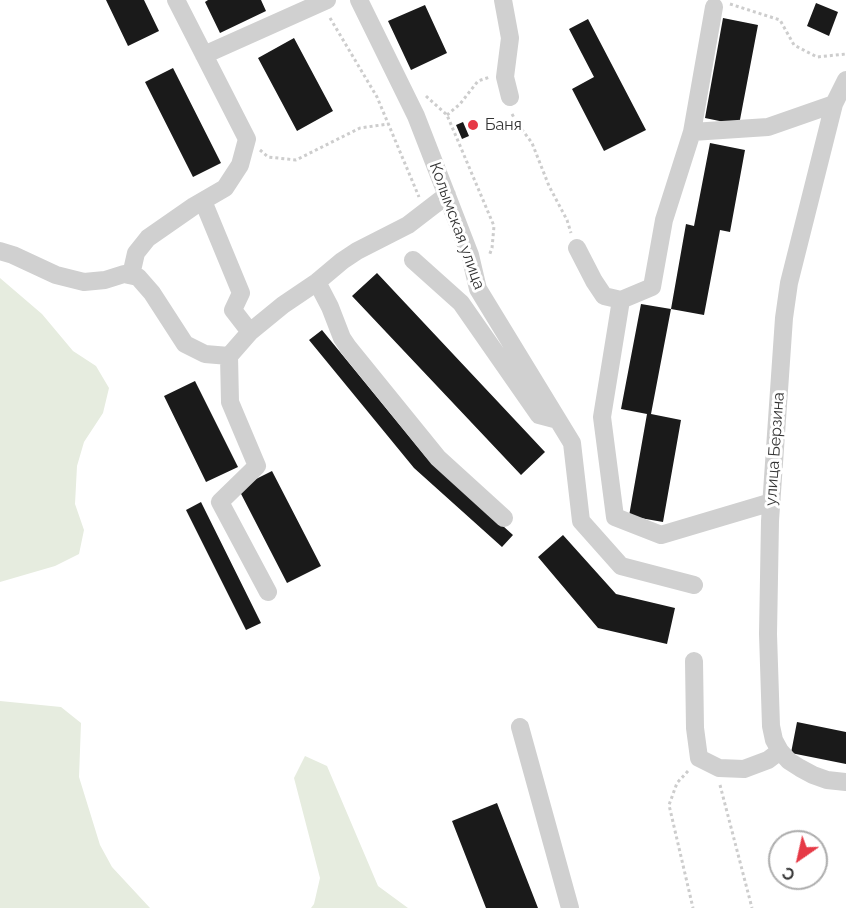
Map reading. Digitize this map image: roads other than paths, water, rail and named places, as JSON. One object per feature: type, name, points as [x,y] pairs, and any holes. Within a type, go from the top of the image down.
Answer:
[{"type":"street","points":[[131,275],[136,253],[148,238],[225,188],[240,165],[247,140],[176,0]]},
{"type":"street","name":"Колымская улица","points":[[359,0],[416,116],[470,255],[478,289],[572,442],[581,521],[621,566],[694,585]]},
{"type":"street","points":[[506,0],[510,38],[505,77],[510,97]]},
{"type":"street","points":[[204,55],[324,2]]},
{"type":"street","points":[[577,248],[604,296],[621,300],[652,287],[664,220],[692,132],[719,5]]},
{"type":"street","name":"улица Берзина","points":[[780,751],[774,740],[771,726],[768,634],[772,502],[784,318],[789,283],[834,104],[846,80]]},
{"type":"street","points":[[692,132],[768,127],[834,104]]},
{"type":"street","points":[[268,592],[220,502],[257,466],[230,402],[229,356],[250,332],[342,261],[408,225],[447,195]]},
{"type":"street","points":[[203,201],[241,293],[233,310],[250,332]]},
{"type":"street","points":[[0,251],[56,276],[84,282],[105,280],[124,274],[138,277],[152,293],[185,344],[206,354],[229,356]]},
{"type":"street","points":[[413,260],[461,303],[539,415],[558,420]]},
{"type":"street","points":[[317,282],[348,347],[438,458],[504,518]]},
{"type":"street","points":[[621,300],[602,417],[615,517],[661,535],[772,502]]},
{"type":"street","points":[[694,661],[695,728],[699,758],[719,768],[744,769],[768,760],[780,751],[789,761],[813,776],[846,782]]},
{"type":"street","points":[[520,727],[570,908]]},
{"type":"place","name":"Баня","points":[[473,125]]}]
